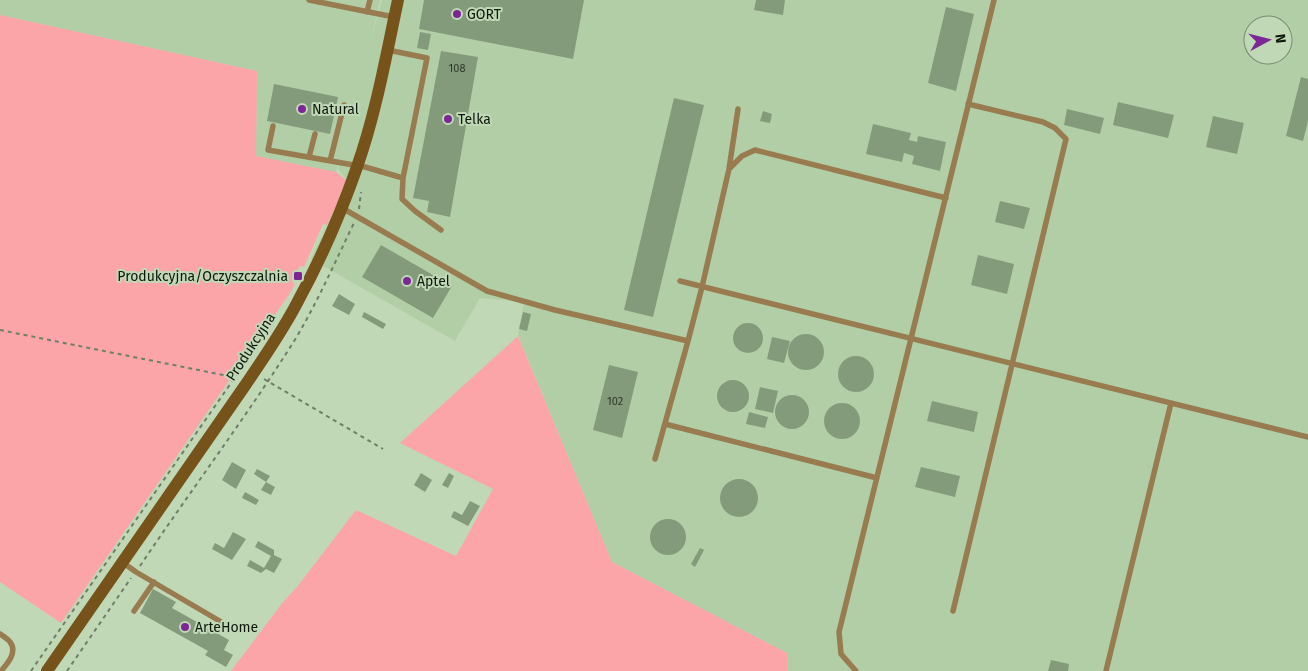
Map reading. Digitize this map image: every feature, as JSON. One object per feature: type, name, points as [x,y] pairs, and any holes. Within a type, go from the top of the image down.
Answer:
[{"type":"street","name":"Produkcyjna","points":[[47,671],[254,372],[297,304],[327,243],[358,166],[376,103],[398,0]]},
{"type":"lane","points":[[309,0],[394,17]]},
{"type":"lane","points":[[367,12],[370,0]]},
{"type":"lane","points":[[856,671],[841,654],[839,632],[994,0]]},
{"type":"lane","points":[[388,50],[427,58],[403,178],[402,199],[441,230]]},
{"type":"lane","points":[[953,611],[1066,139],[1055,128],[1043,122],[968,104]]},
{"type":"lane","points":[[330,160],[344,105]]},
{"type":"lane","points":[[656,459],[702,287],[730,169],[738,109]]},
{"type":"lane","points":[[273,126],[268,150],[330,160],[403,178]]},
{"type":"lane","points":[[309,157],[315,134]]},
{"type":"lane","points":[[730,169],[742,156],[755,150],[946,198]]},
{"type":"lane","points":[[342,208],[487,291],[610,324],[688,341]]},
{"type":"lane","points":[[680,281],[1308,437]]},
{"type":"lane","points":[[1106,671],[1171,403]]},
{"type":"lane","points":[[665,424],[877,478]]},
{"type":"lane","points":[[122,562],[223,623]]},
{"type":"lane","points":[[134,611],[154,582]]},
{"type":"lane","points":[[0,634],[13,647],[9,661],[1,671]]},
{"type":"path","points":[[67,671],[268,382],[316,303],[357,216]]},
{"type":"path","points":[[0,330],[228,376],[244,386]]},
{"type":"path","points":[[31,671],[259,343]]},
{"type":"path","points":[[254,372],[268,382],[383,448]]},
{"type":"shaded area","points":[[0,0],[380,0],[371,40],[382,0],[1308,0],[1308,671],[787,671],[787,653],[612,562],[518,335],[524,302],[480,298],[455,341],[311,259],[336,206],[346,179],[339,170],[338,164],[336,172],[256,156],[257,71],[0,15]]},
{"type":"shaded area","points":[[0,15],[257,71],[256,156],[336,172],[346,180],[327,225],[323,224],[304,267],[300,266],[292,282],[295,284],[290,293],[61,623],[0,582]]},
{"type":"shaded area","points":[[518,336],[612,562],[787,653],[787,671],[231,671],[356,510],[456,556],[493,489],[400,443]]},
{"type":"building","points":[[424,0],[584,0],[573,59],[419,29]]},
{"type":"building","points":[[756,0],[785,0],[783,15],[754,10]]},
{"type":"building","points":[[946,7],[974,14],[956,91],[928,83]]},
{"type":"building","points":[[420,32],[431,34],[428,50],[417,48]]},
{"type":"building","name":"Telka","points":[[441,51],[478,57],[450,217],[427,212],[429,201],[413,198]]},
{"type":"building","points":[[1301,77],[1308,79],[1308,121],[1303,141],[1286,136]]},
{"type":"building","name":"Natural","points":[[274,84],[338,97],[330,134],[267,121]]},
{"type":"building","points":[[674,98],[704,105],[653,317],[624,310]]},
{"type":"building","points":[[1118,102],[1174,115],[1168,138],[1113,125]]},
{"type":"building","points":[[1067,109],[1104,118],[1100,134],[1064,125]]},
{"type":"building","points":[[763,111],[772,114],[770,123],[760,121]]},
{"type":"building","points":[[1213,116],[1244,123],[1237,154],[1206,147]]},
{"type":"building","points":[[873,124],[911,133],[909,140],[917,142],[918,136],[946,142],[940,171],[912,164],[914,156],[904,153],[902,162],[866,154]]},
{"type":"building","points":[[1000,201],[1030,208],[1024,229],[995,222]]},
{"type":"building","name":"Aptel","points":[[381,245],[452,286],[433,318],[362,277]]},
{"type":"building","points":[[978,255],[1014,264],[1007,294],[971,285]]},
{"type":"building","points":[[339,294],[355,304],[349,315],[332,306]]},
{"type":"building","points":[[364,312],[386,324],[383,329],[362,317]]},
{"type":"building","points":[[523,312],[531,314],[527,331],[519,329]]},
{"type":"building","points":[[748,323],[754,324],[762,332],[762,344],[754,352],[748,353],[742,352],[734,344],[733,338],[734,332],[742,324]]},
{"type":"building","points":[[806,334],[813,335],[819,339],[823,345],[823,359],[819,365],[813,369],[806,370],[799,369],[793,365],[789,359],[788,352],[789,345],[793,339],[799,335]]},
{"type":"building","points":[[772,337],[790,341],[784,363],[767,359]]},
{"type":"building","points":[[856,356],[863,357],[869,361],[873,367],[873,381],[869,387],[863,391],[856,392],[849,391],[843,387],[839,381],[838,374],[839,367],[843,361],[849,357]]},
{"type":"building","points":[[609,365],[638,372],[622,438],[593,430]]},
{"type":"building","points":[[733,380],[739,381],[744,385],[748,390],[748,402],[744,407],[739,411],[733,412],[727,411],[722,407],[718,402],[717,396],[718,390],[722,385],[727,381]]},
{"type":"building","points":[[760,387],[778,391],[773,413],[755,409]]},
{"type":"building","points":[[792,395],[804,400],[809,412],[804,424],[792,429],[780,424],[775,412],[780,400]]},
{"type":"building","points":[[932,401],[978,412],[974,432],[927,421]]},
{"type":"building","points":[[842,403],[849,404],[855,408],[859,414],[859,428],[855,434],[849,438],[842,439],[835,438],[829,434],[825,428],[824,421],[825,414],[829,408],[835,404]]},
{"type":"building","points":[[749,412],[768,417],[765,428],[746,424]]},
{"type":"building","points":[[232,462],[246,470],[236,489],[222,480]]},
{"type":"building","points":[[921,467],[960,476],[955,497],[915,487]]},
{"type":"building","points":[[257,469],[270,476],[266,482],[254,474]]},
{"type":"building","points":[[421,473],[432,480],[425,492],[414,485]]},
{"type":"building","points":[[449,473],[454,476],[448,488],[442,485]]},
{"type":"building","points":[[739,479],[752,485],[758,498],[752,511],[739,517],[726,511],[720,498],[726,485]]},
{"type":"building","points":[[266,482],[275,487],[271,495],[261,490]]},
{"type":"building","points":[[245,492],[259,500],[256,505],[242,498]]},
{"type":"building","points":[[470,501],[480,506],[468,526],[451,517],[454,511],[462,515]]},
{"type":"building","points":[[668,519],[680,525],[686,537],[680,549],[668,555],[656,549],[650,537],[656,525]]},
{"type":"building","points":[[233,532],[246,539],[232,560],[212,549],[215,543],[224,548]]},
{"type":"building","points":[[258,541],[274,550],[274,555],[282,559],[274,573],[266,569],[261,573],[247,566],[250,560],[264,568],[271,556],[255,547]]},
{"type":"building","points":[[700,548],[704,550],[695,567],[691,564]]},
{"type":"building","name":"ArteHome","points":[[153,589],[176,602],[172,608],[229,640],[224,650],[233,655],[226,667],[205,655],[208,651],[140,613]]},
{"type":"building","points":[[1051,660],[1069,664],[1068,671],[1048,671]]},
{"type":"place","name":"GORT","points":[[457,14]]},
{"type":"place","name":"Natural","points":[[302,109]]},
{"type":"place","name":"Telka","points":[[448,119]]},
{"type":"place","name":"Produkcyjna/Oczyszczalnia","points":[[298,276]]},
{"type":"place","name":"Aptel","points":[[407,281]]},
{"type":"place","name":"ArteHome","points":[[185,627]]}]
